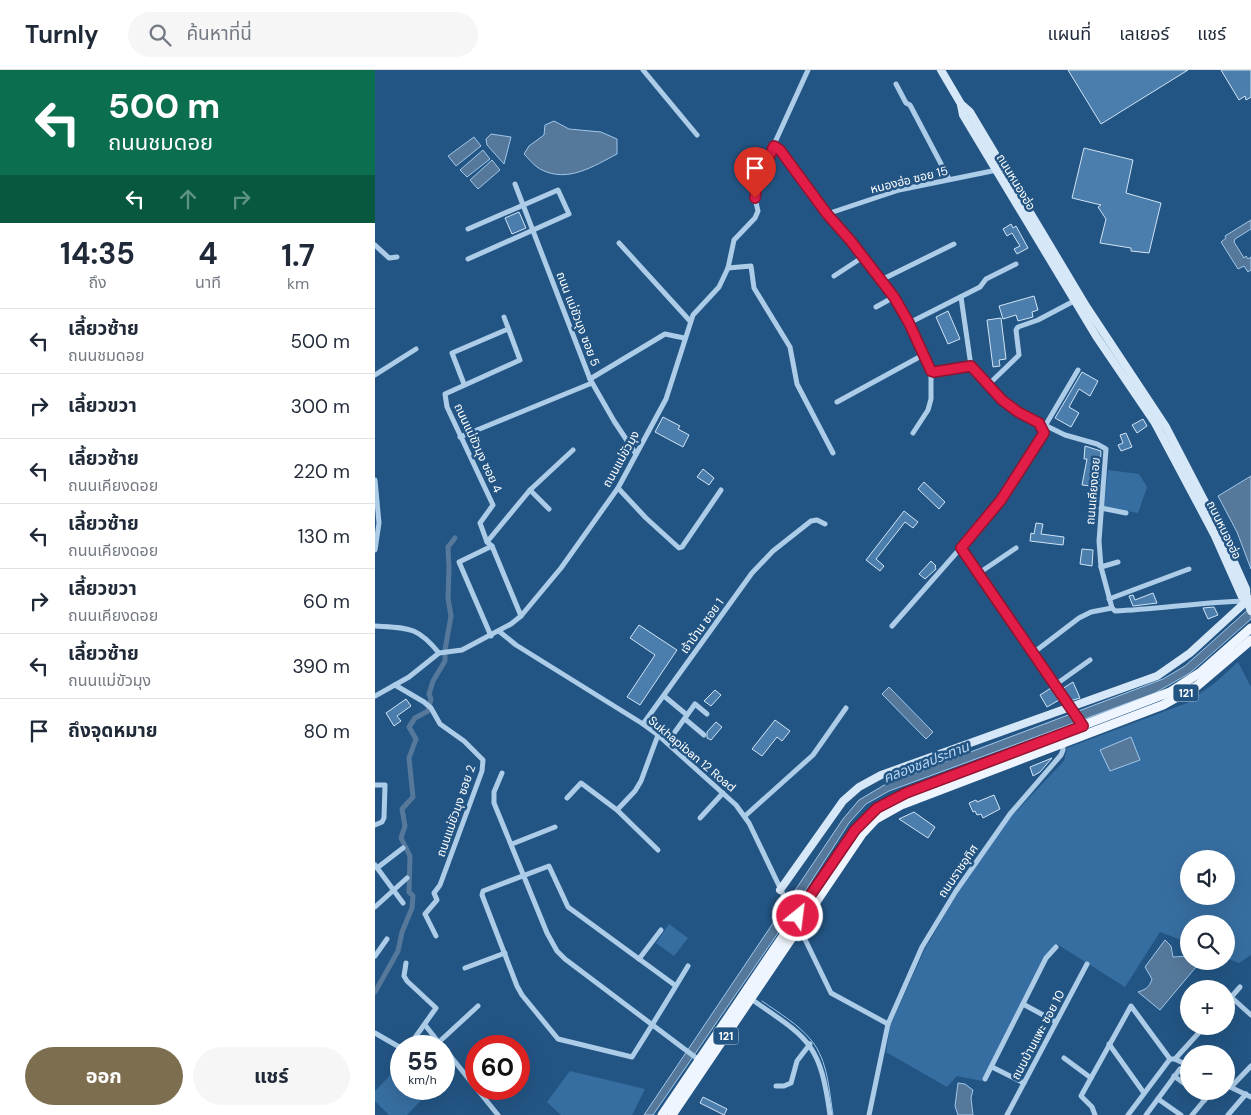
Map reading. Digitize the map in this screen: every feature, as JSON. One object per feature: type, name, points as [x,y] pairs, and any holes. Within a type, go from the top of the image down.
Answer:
[{"type":"main road","name":"121","points":[[1061,739],[1083,726],[1156,698],[1183,685],[1201,672],[1251,628]]},
{"type":"main road","name":"121","points":[[672,1115],[797,930],[806,908],[869,826],[886,813],[901,805],[1061,739],[1163,705],[1184,694],[1209,677],[1251,640]]},
{"type":"main road","name":"121","points":[[662,1115],[794,917],[806,908]]},
{"type":"main road","points":[[773,948],[783,944],[793,929],[797,930]]},
{"type":"street","points":[[643,70],[697,135]]},
{"type":"street","name":"ถนนแม่ขัวมุง","points":[[375,696],[409,677],[439,653],[462,650],[501,632],[521,616],[561,568],[618,488],[666,399],[690,321],[697,309],[719,287],[728,268],[734,240],[755,218],[758,211],[755,198],[757,184],[808,70]]},
{"type":"street","name":"ถนนหนองฮ่อ","points":[[941,70],[961,104],[970,112],[1014,193],[1079,302],[1163,429],[1221,531],[1249,599]]},
{"type":"street","points":[[896,84],[906,103],[910,105],[949,179]]},
{"type":"street","name":"ถนนหนองฮ่อ","points":[[961,104],[963,115],[997,170],[1014,193]]},
{"type":"street","points":[[774,146],[780,150],[827,214],[894,297],[909,323],[931,371],[931,399],[928,410],[913,433]]},
{"type":"street","name":"หนองฮ่อ ซอย 15","points":[[827,214],[899,190],[997,170]]},
{"type":"street","name":"ถนน แม่ขัวมุง ซอย 5","points":[[515,184],[534,230],[575,344],[591,381],[636,454]]},
{"type":"street","points":[[467,259],[569,214],[558,190],[468,229]]},
{"type":"street","points":[[619,243],[690,321]]},
{"type":"street","points":[[881,280],[953,244]]},
{"type":"street","points":[[375,245],[389,258],[397,257]]},
{"type":"street","points":[[834,276],[863,257]]},
{"type":"street","points":[[909,323],[961,297],[979,287],[986,279],[1016,264]]},
{"type":"street","points":[[728,268],[751,266],[754,288],[790,347],[797,384],[833,454]]},
{"type":"street","points":[[876,307],[894,297]]},
{"type":"street","points":[[931,371],[971,366],[961,297]]},
{"type":"street","points":[[987,386],[1019,356],[1015,330],[1017,327],[1079,302]]},
{"type":"street","points":[[504,317],[520,360],[464,384],[452,353],[508,329]]},
{"type":"street","points":[[461,437],[591,381],[665,334],[684,338]]},
{"type":"street","points":[[375,374],[416,349]]},
{"type":"street","points":[[837,402],[923,355]]},
{"type":"street","name":"ถนนเคียงดอย","points":[[971,366],[987,386],[1009,406],[1065,435],[1106,449],[1099,541],[1101,568],[1112,608]]},
{"type":"street","points":[[1045,426],[1078,370]]},
{"type":"street","name":"ถนนแม่ขัวมุง ซอย 4","points":[[464,384],[445,394],[447,407],[493,505],[480,523],[487,542]]},
{"type":"street","points":[[892,626],[1001,500],[1044,433],[1039,423]]},
{"type":"street","name":"ถนนหนองฮ่อ","points":[[1163,429],[1215,534],[1242,597],[1249,599]]},
{"type":"street","points":[[521,616],[492,546],[487,542],[530,490],[573,450]]},
{"type":"street","points":[[375,480],[379,529],[375,550]]},
{"type":"street","points":[[618,488],[646,518],[679,548],[682,547],[721,490]]},
{"type":"street","points":[[530,490],[549,509]]},
{"type":"street","points":[[1101,508],[1126,513]]},
{"type":"street","name":"เจ้าบ้าน ซอย 1","points":[[643,724],[752,573],[782,543],[811,521],[817,520],[825,524]]},
{"type":"street","points":[[491,636],[459,562],[492,546]]},
{"type":"street","points":[[961,548],[1083,726]]},
{"type":"street","points":[[979,574],[1016,548]]},
{"type":"street","points":[[1101,568],[1118,562]]},
{"type":"street","points":[[1109,599],[1189,569]]},
{"type":"street","points":[[1243,582],[1251,585]]},
{"type":"street","points":[[1033,653],[1079,618],[1091,612],[1112,608],[1115,611],[1158,609],[1249,599]]},
{"type":"street","points":[[1249,599],[1251,611]]},
{"type":"street","points":[[781,892],[837,808],[850,794],[866,783],[881,775],[1157,676],[1190,653],[1249,599]]},
{"type":"street","points":[[375,626],[413,630],[425,638],[439,653]]},
{"type":"street","name":"Sukhapiban 12 Road","points":[[501,632],[558,672],[643,724],[723,793],[745,816],[794,917]]},
{"type":"street","points":[[1055,685],[1090,660]]},
{"type":"street","name":"ถนนแม่ขัวมุง ซอย 2","points":[[395,685],[424,702],[431,708],[439,724],[464,741],[483,760],[482,770],[440,886],[434,893],[437,900],[425,914],[436,936]]},
{"type":"street","points":[[664,696],[704,735]]},
{"type":"street","points":[[667,743],[695,704],[707,714]]},
{"type":"street","points":[[745,816],[813,754],[846,708]]},
{"type":"street","points":[[617,810],[635,791],[641,781],[658,735]]},
{"type":"street","name":"ถนนราชอุทิศ","points":[[869,1115],[887,1024],[922,947],[956,891],[1010,814],[1061,754],[1063,750],[1061,739]]},
{"type":"street","points":[[502,773],[494,792],[494,802],[547,933],[557,951],[699,1060]]},
{"type":"street","points":[[567,798],[581,783],[617,810],[658,850]]},
{"type":"street","points":[[375,785],[385,786],[384,818],[375,825]]},
{"type":"street","points":[[700,818],[723,793]]},
{"type":"street","points":[[512,844],[555,828]]},
{"type":"street","points":[[403,848],[376,867],[403,903]]},
{"type":"street","points":[[676,986],[568,907],[549,866],[483,891],[482,895],[522,995],[558,1039],[629,1058],[632,1057],[689,966]]},
{"type":"street","points":[[375,907],[407,878]]},
{"type":"street","points":[[639,959],[661,930]]},
{"type":"street","points":[[797,930],[831,993],[887,1024]]},
{"type":"street","points":[[375,956],[387,940]]},
{"type":"street","points":[[985,1079],[1046,958],[1056,947]]},
{"type":"street","points":[[465,968],[505,953]]},
{"type":"street","points":[[406,963],[404,976],[407,982],[436,1008],[417,1035]]},
{"type":"street","name":"ถนนบ้านแพะ ซอย 10","points":[[1007,1115],[1087,964]]},
{"type":"street","points":[[1235,993],[1240,987]]},
{"type":"street","points":[[751,999],[793,1028],[809,1044],[821,1067],[830,1115]]},
{"type":"street","points":[[1235,1001],[1251,1015]]},
{"type":"street","points":[[1023,1004],[1056,1022]]},
{"type":"street","points":[[452,1035],[478,1006]]},
{"type":"street","points":[[1095,1115],[1093,1107],[1081,1096],[1131,1006],[1173,1059],[1180,1062]]},
{"type":"street","points":[[425,1025],[433,1035]]},
{"type":"street","points":[[375,1033],[390,1042]]},
{"type":"street","points":[[1128,1115],[1173,1059],[1196,1035]]},
{"type":"street","points":[[776,1086],[784,1086],[791,1083],[797,1061],[809,1044]]},
{"type":"street","points":[[1109,1044],[1144,1093]]},
{"type":"street","points":[[1064,1058],[1091,1078]]},
{"type":"street","points":[[455,1062],[465,1074]]},
{"type":"street","points":[[1235,1081],[1251,1066]]},
{"type":"street","points":[[992,1067],[1024,1084]]},
{"type":"street","points":[[1146,1115],[1180,1069]]},
{"type":"street","points":[[1174,1076],[1180,1080]]},
{"type":"street","points":[[1228,1115],[1248,1096],[1235,1089]]},
{"type":"street","points":[[1158,1099],[1181,1115]]},
{"type":"street","points":[[486,1100],[498,1115]]},
{"type":"street","points":[[1192,1115],[1205,1100]]},
{"type":"shaded area","points":[[554,121],[569,129],[601,132],[617,139],[617,154],[590,168],[571,174],[552,174],[539,169],[524,154],[529,146],[544,135],[545,125]]},
{"type":"shaded area","points":[[491,134],[511,137],[504,164],[487,145],[486,139]]},
{"type":"shaded area","points":[[474,137],[481,146],[456,166],[448,156]]},
{"type":"shaded area","points":[[483,150],[490,159],[467,177],[460,170]]},
{"type":"shaded area","points":[[492,160],[500,170],[478,189],[470,180]]},
{"type":"shaded area","points":[[1251,220],[1251,229],[1235,239],[1234,242],[1244,258],[1246,256],[1248,259],[1251,257],[1251,270],[1248,272],[1244,266],[1238,269],[1221,242],[1226,238],[1225,236]]},
{"type":"shaded area","points":[[1108,470],[1139,474],[1147,487],[1138,513],[1104,507]]},
{"type":"shaded area","points":[[1251,476],[1251,569],[1237,532],[1218,496]]},
{"type":"shaded area","points":[[1251,607],[1251,619],[1190,673],[1155,693],[889,791],[866,804],[849,823],[778,933],[653,1115],[644,1115],[843,819],[859,800],[886,784],[1163,679],[1185,666]]},
{"type":"shaded area","points":[[1238,662],[1251,687],[1251,955],[1239,963],[1235,961],[1235,915],[1180,915],[1180,940],[1160,932],[1125,987],[1057,944],[1042,960],[982,1081],[957,1076],[947,1087],[886,1052],[890,1026],[925,949],[960,889],[1009,819],[1064,761],[1067,748],[1187,703],[1216,682]]},
{"type":"shaded area","points":[[889,687],[933,732],[926,739],[882,694]]},
{"type":"shaded area","points":[[1131,737],[1140,760],[1110,771],[1100,750]]},
{"type":"shaded area","points":[[669,924],[688,938],[674,956],[656,943]]},
{"type":"shaded area","points":[[1165,940],[1171,946],[1173,957],[1180,957],[1180,970],[1193,970],[1185,980],[1180,980],[1180,986],[1160,1010],[1138,992],[1145,989],[1152,979],[1145,967]]},
{"type":"shaded area","points":[[570,1071],[645,1089],[632,1115],[561,1115],[547,1102]]},
{"type":"shaded area","points":[[390,1075],[390,1100],[421,1100],[407,1115],[389,1115],[375,1101],[375,1091]]},
{"type":"shaded area","points":[[958,1083],[965,1084],[973,1090],[971,1098],[973,1115],[958,1115],[955,1106]]},
{"type":"building","points":[[1068,70],[1188,70],[1101,124]]},
{"type":"building","points":[[1221,70],[1251,70],[1251,97],[1246,100],[1245,96],[1239,100]]},
{"type":"building","points":[[1084,148],[1133,160],[1126,193],[1161,203],[1149,253],[1131,251],[1131,248],[1100,243],[1106,219],[1098,207],[1101,205],[1072,198]]},
{"type":"building","points":[[519,212],[526,228],[512,234],[505,218]]},
{"type":"building","points":[[1011,224],[1013,228],[1016,226],[1028,248],[1017,254],[1014,249],[1020,246],[1012,233],[1007,236],[1003,229]]},
{"type":"building","points":[[1034,296],[1038,310],[1032,312],[1033,317],[1018,321],[1016,315],[1003,319],[999,306]]},
{"type":"building","points":[[948,311],[960,339],[948,344],[936,317]]},
{"type":"building","points":[[1001,318],[1006,359],[999,360],[1000,366],[993,367],[987,320]]},
{"type":"building","points":[[1082,372],[1098,381],[1090,396],[1079,389],[1069,407],[1079,413],[1071,427],[1055,418]]},
{"type":"building","points":[[663,417],[680,426],[678,429],[689,435],[683,447],[655,432]]},
{"type":"building","points":[[1143,419],[1147,426],[1137,433],[1132,425]]},
{"type":"building","points":[[1126,433],[1132,447],[1121,451],[1118,445],[1123,443],[1120,435]]},
{"type":"building","points":[[1085,446],[1101,451],[1099,487],[1082,485],[1087,459],[1084,459]]},
{"type":"building","points":[[703,469],[714,478],[709,485],[697,477]]},
{"type":"building","points":[[924,482],[945,502],[939,509],[918,489]]},
{"type":"building","points":[[904,511],[918,522],[913,528],[905,522],[876,559],[884,566],[880,571],[866,560]]},
{"type":"building","points":[[1036,523],[1043,524],[1041,534],[1064,537],[1063,545],[1030,541],[1031,533],[1034,534]]},
{"type":"building","points":[[1082,549],[1093,550],[1092,566],[1080,564]]},
{"type":"building","points":[[931,561],[936,566],[936,569],[925,579],[919,574]]},
{"type":"building","points":[[1153,593],[1157,603],[1133,606],[1129,596],[1133,595],[1135,600]]},
{"type":"building","points":[[1214,607],[1218,615],[1208,619],[1203,608]]},
{"type":"building","points":[[639,625],[677,650],[640,705],[627,697],[655,655],[630,638]]},
{"type":"building","points":[[1073,682],[1080,698],[1070,701],[1062,689]]},
{"type":"building","points":[[1051,688],[1059,700],[1047,707],[1040,695]]},
{"type":"building","points":[[715,690],[721,695],[711,706],[704,701]]},
{"type":"building","points":[[406,699],[411,706],[397,716],[401,721],[394,726],[386,713]]},
{"type":"building","points":[[775,720],[790,731],[782,741],[777,737],[762,756],[752,749]]},
{"type":"building","points":[[716,722],[722,727],[711,740],[707,738],[707,732]]},
{"type":"building","points":[[1052,758],[1040,772],[1033,776],[1030,767]]},
{"type":"building","points":[[994,795],[1000,809],[983,818],[981,814],[977,815],[975,811],[973,812],[969,803]]},
{"type":"building","points":[[914,812],[935,827],[928,838],[899,819]]},
{"type":"building","points":[[703,1097],[727,1109],[724,1115],[700,1103]]},
{"type":"waterway","points":[[445,650],[451,616],[448,598],[448,547],[455,538]]},
{"type":"waterway","points":[[375,992],[398,951],[402,932],[412,908],[413,896],[409,892],[410,856],[401,838],[405,826],[402,809],[413,797],[409,758],[416,739],[409,727],[415,718],[428,711],[431,699],[429,694],[433,681],[445,661],[445,654]]},
{"type":"waterway","points":[[762,1001],[800,1029],[817,1048],[827,1076],[833,1115]]},
{"type":"route","points":[[755,198],[757,184],[774,146],[780,150],[827,214],[850,240],[894,297],[909,323],[931,371],[971,366],[987,386],[1009,406],[1039,423],[1044,433],[1001,500],[961,548],[1083,726],[906,793],[877,808],[862,820],[798,916]]},
{"type":"water label","name":"คลองชลประทาน","points":[[926,762]]}]
